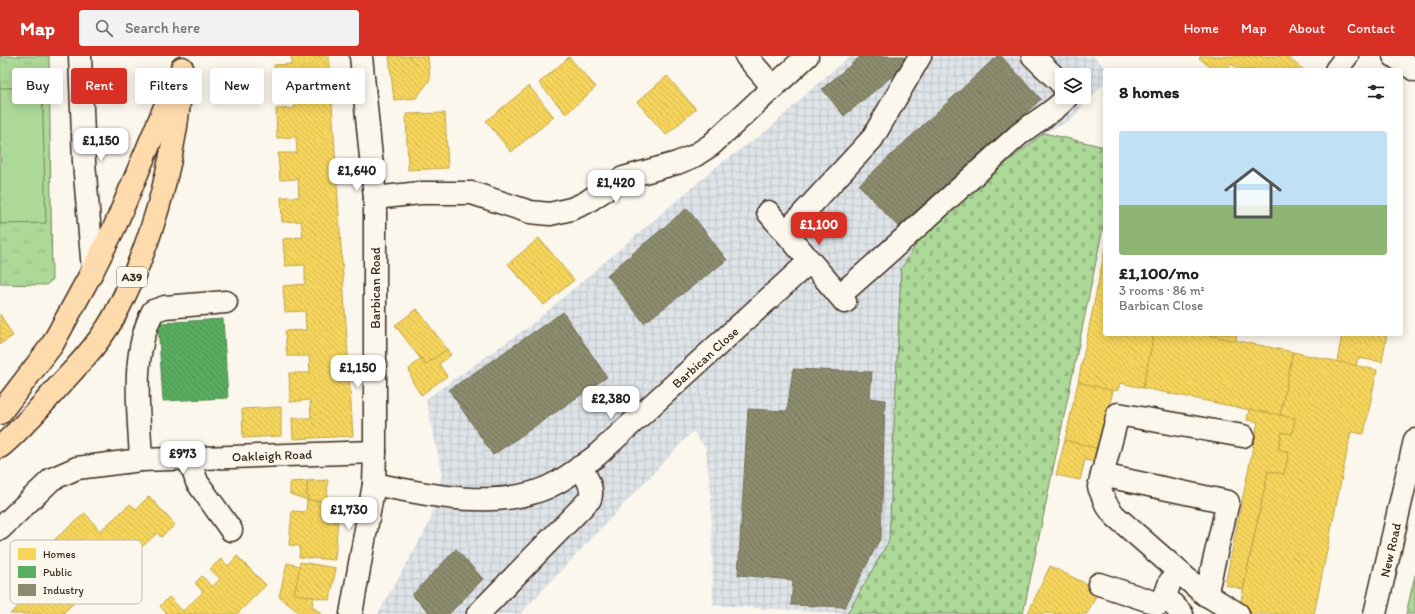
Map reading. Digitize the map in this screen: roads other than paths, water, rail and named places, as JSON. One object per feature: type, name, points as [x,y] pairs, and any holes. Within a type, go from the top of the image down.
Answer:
[{"type":"main road","name":"A39","points":[[0,413],[52,345],[93,270],[115,226],[183,62]]},
{"type":"main road","name":"A39","points":[[0,447],[18,433],[84,358],[118,310],[150,233],[170,161],[180,101],[183,62]]},
{"type":"street","points":[[80,56],[84,162],[93,270]]},
{"type":"street","name":"Barbican Road","points":[[351,614],[374,484],[376,452],[375,198],[361,56]]},
{"type":"street","points":[[746,56],[773,87]]},
{"type":"street","points":[[375,198],[420,193],[472,193],[530,212],[550,214],[560,212],[586,203],[623,178],[677,164],[694,156],[711,145],[807,56]]},
{"type":"street","points":[[786,232],[872,139],[920,56]]},
{"type":"street","points":[[1033,56],[1055,77]]},
{"type":"street","points":[[1338,68],[1347,56]]},
{"type":"street","points":[[1394,56],[1415,70]]},
{"type":"street","points":[[768,212],[842,298],[1019,135],[1062,104]]},
{"type":"street","name":"Barbican Close","points":[[374,484],[440,497],[492,500],[541,489],[558,482],[596,456],[810,261]]},
{"type":"street","points":[[141,460],[138,362],[146,325],[153,311],[165,307],[226,302]]},
{"type":"street","points":[[1238,614],[1206,595],[1114,515],[1106,504],[1099,487],[1118,414],[1243,436]]},
{"type":"street","name":"New Road","points":[[1375,614],[1415,440]]},
{"type":"street","name":"Oakleigh Road","points":[[0,529],[52,479],[77,468],[141,460],[376,452]]},
{"type":"street","points":[[189,458],[197,482],[231,530]]},
{"type":"street","points":[[478,614],[590,499],[592,493],[590,484],[580,467]]},
{"type":"street","points":[[1102,475],[1228,502],[1206,595]]},
{"type":"street","points":[[1099,584],[1160,604],[1165,596],[1175,568]]},
{"type":"street","points":[[1165,596],[1182,614]]}]
